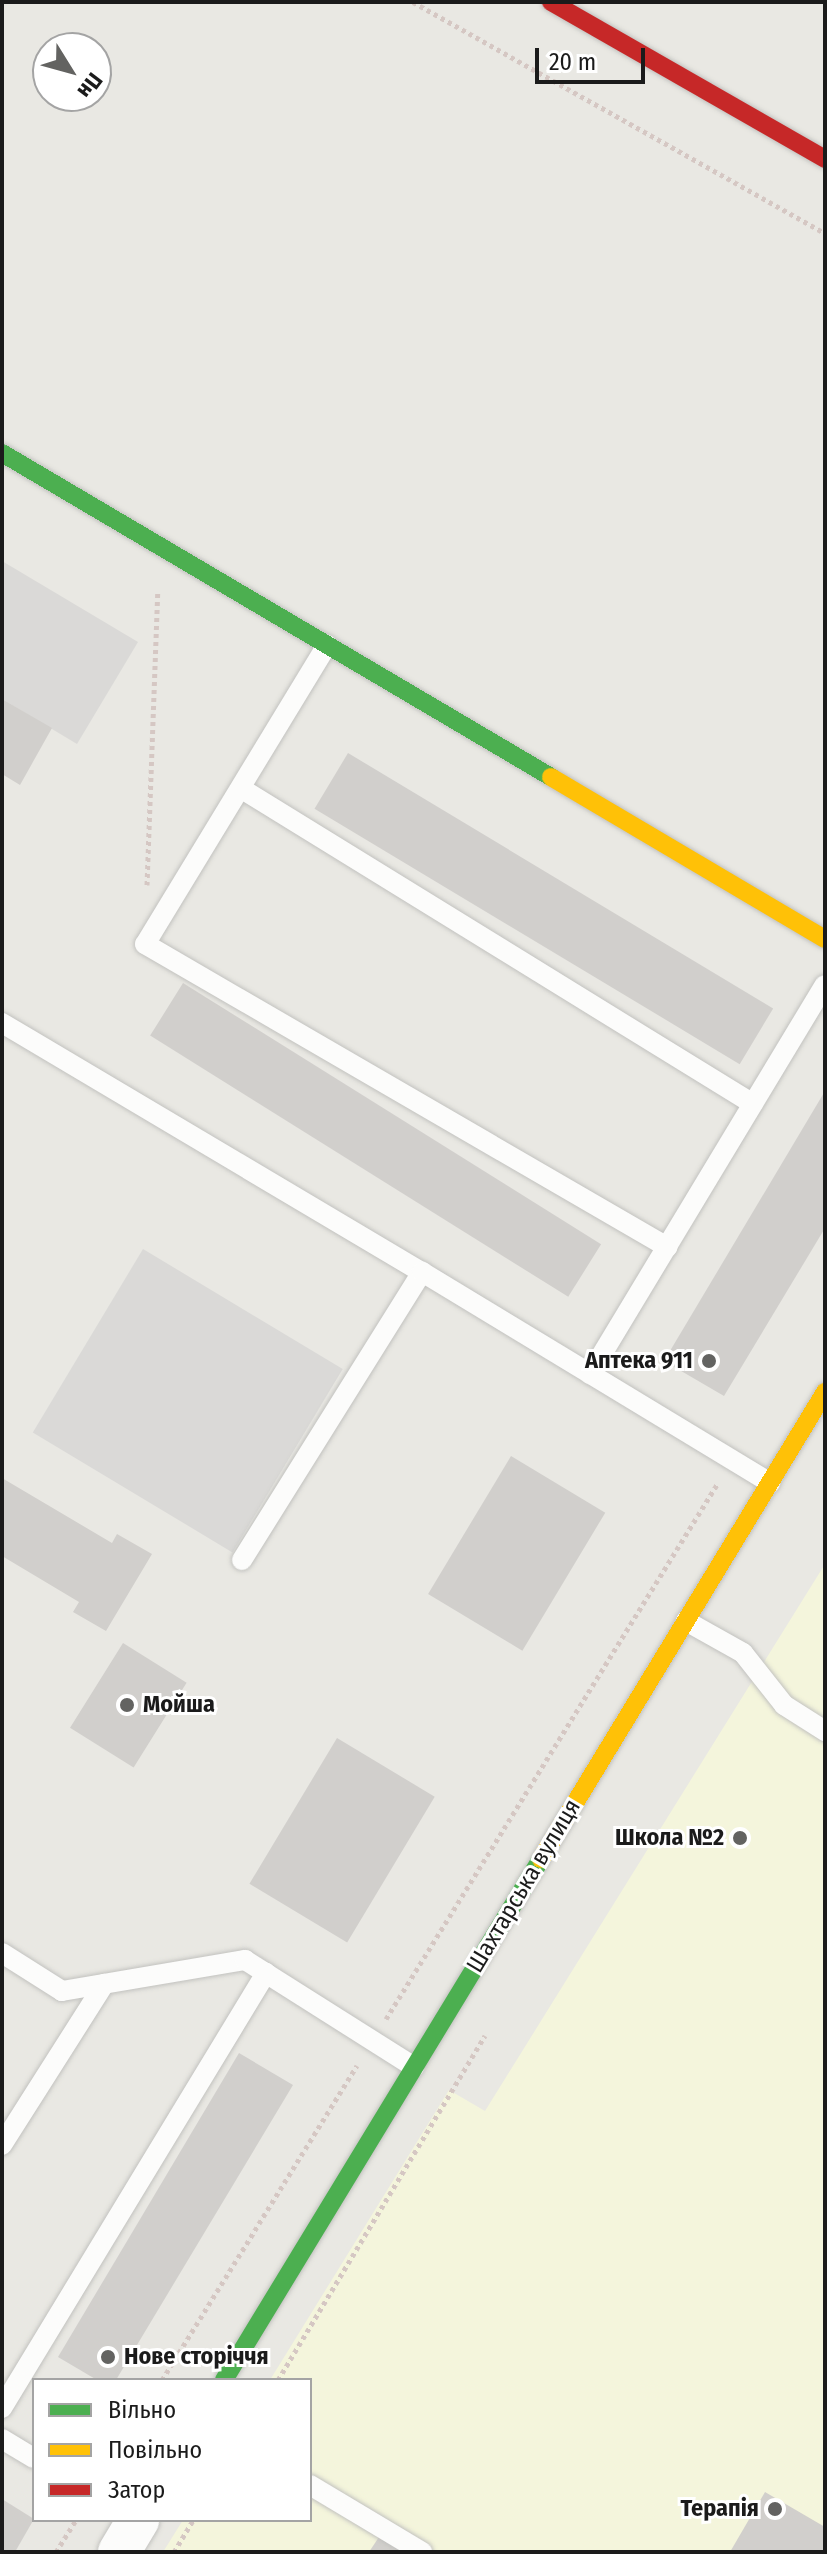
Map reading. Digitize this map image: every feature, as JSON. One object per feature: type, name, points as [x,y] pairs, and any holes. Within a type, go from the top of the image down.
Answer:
[{"type":"street","points":[[551,2],[825,159]]},
{"type":"street","points":[[2,453],[825,939]]},
{"type":"street","name":"Шахтарська вулиця","points":[[225,2378],[825,1392]]},
{"type":"street","points":[[119,2552],[136,2522]]},
{"type":"lane","points":[[327,645],[145,944],[667,1247]]},
{"type":"lane","points":[[242,789],[753,1104]]},
{"type":"lane","points":[[590,1374],[825,985]]},
{"type":"lane","points":[[2,1023],[770,1483]]},
{"type":"lane","points":[[242,1560],[422,1272]]},
{"type":"lane","points":[[686,1621],[743,1653],[784,1705],[825,1731]]},
{"type":"lane","points":[[2,1953],[62,1991],[245,1960],[414,2067]]},
{"type":"lane","points":[[2,2408],[266,1973]]},
{"type":"lane","points":[[2,2145],[104,1984]]},
{"type":"lane","points":[[2,2439],[32,2457]]},
{"type":"lane","points":[[312,2486],[422,2552]]},
{"type":"path","points":[[413,2],[825,233]]},
{"type":"path","points":[[145,944],[160,546]]},
{"type":"path","points":[[163,2378],[732,1460]]},
{"type":"path","points":[[56,2552],[75,2522]]},
{"type":"path","points":[[174,2552],[192,2522]]},
{"type":"shaded area","points":[[2,561],[138,642],[77,744],[2,699]]},
{"type":"shaded area","points":[[143,1249],[343,1369],[233,1552],[33,1432]]},
{"type":"shaded area","points":[[825,1564],[825,2552],[163,2552],[182,2522],[312,2522],[312,2378],[271,2378],[449,2090],[485,2111]]},
{"type":"building","points":[[2,699],[52,728],[20,785],[2,774]]},
{"type":"building","points":[[348,753],[773,1008],[740,1064],[315,809]]},
{"type":"building","points":[[183,983],[601,1244],[568,1297],[150,1036]]},
{"type":"building","points":[[825,1091],[825,1228],[724,1396],[664,1361]]},
{"type":"building","points":[[511,1456],[605,1513],[522,1651],[428,1594]]},
{"type":"building","points":[[2,1478],[112,1543],[117,1534],[152,1554],[106,1631],[73,1612],[79,1602],[2,1556]]},
{"type":"building","name":"Мойша","points":[[123,1643],[187,1683],[134,1768],[70,1728]]},
{"type":"building","points":[[337,1738],[435,1797],[347,1942],[249,1884]]},
{"type":"building","points":[[239,2053],[293,2085],[117,2378],[94,2378],[58,2357]]},
{"type":"building","name":"Терапія","points":[[765,2492],[825,2527],[825,2552],[730,2552]]},
{"type":"building","points":[[2,2499],[32,2518],[32,2522],[15,2552],[2,2552]]},
{"type":"building","points":[[379,2537],[403,2552],[369,2552]]},
{"type":"traffic: fast","points":[[2,453],[551,777]]},
{"type":"traffic: fast","points":[[225,2378],[541,1859]]},
{"type":"traffic: slow","points":[[551,777],[825,939]]},
{"type":"traffic: slow","points":[[541,1859],[825,1392]]},
{"type":"traffic: jam","points":[[551,2],[825,159]]},
{"type":"place","name":"Аптека 911","points":[[709,1361]]},
{"type":"place","name":"Мойша","points":[[127,1705]]},
{"type":"place","name":"Школа №2","points":[[740,1838]]},
{"type":"place","name":"Нове сторіччя","points":[[108,2357]]},
{"type":"place","name":"Терапія","points":[[775,2509]]}]
